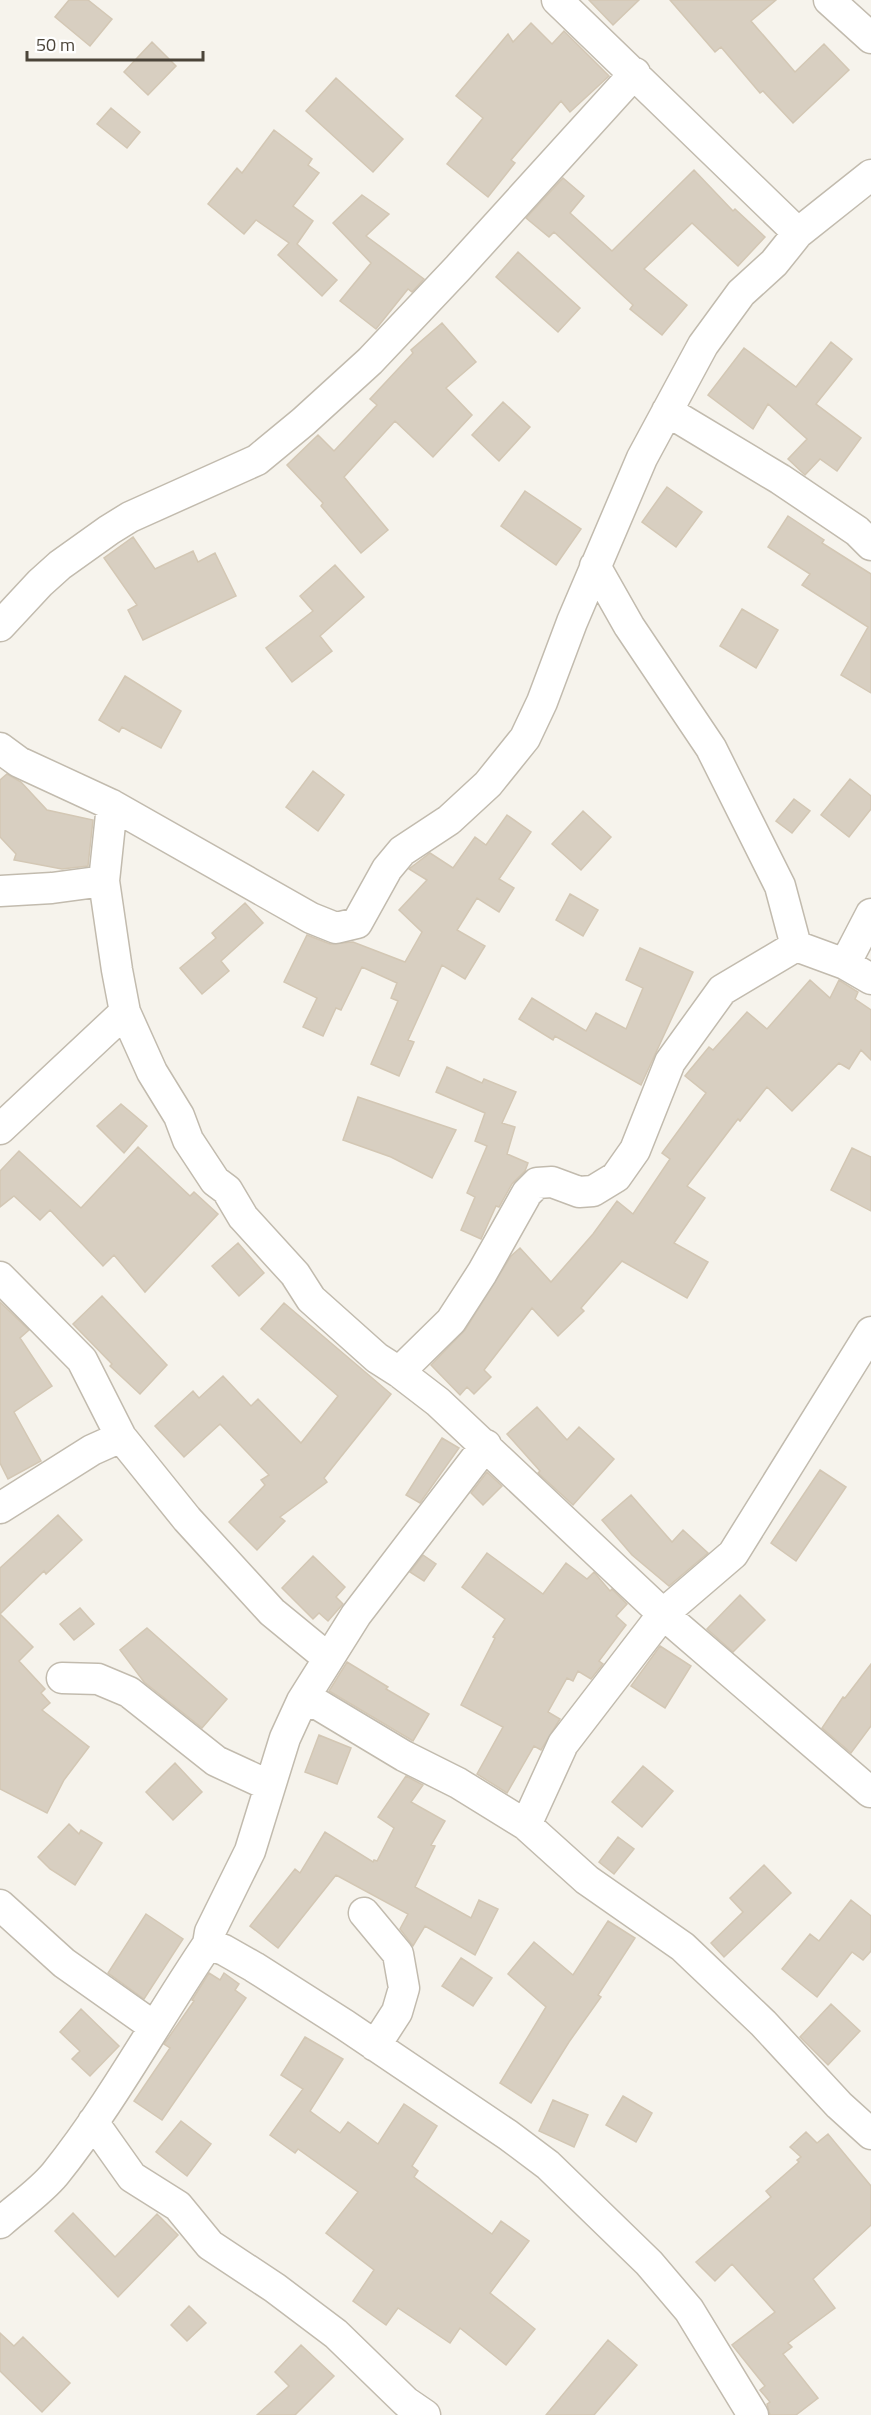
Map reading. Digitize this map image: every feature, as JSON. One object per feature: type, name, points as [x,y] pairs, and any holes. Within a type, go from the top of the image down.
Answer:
[{"type":"street","points":[[557,0],[798,233]]},
{"type":"street","points":[[829,0],[871,39]]},
{"type":"street","points":[[0,626],[60,565],[110,530],[130,517],[257,460],[303,422],[370,361],[635,74]]},
{"type":"street","points":[[0,748],[19,762],[112,805],[311,918],[336,928],[357,923],[387,869],[402,851],[449,820],[488,784],[525,738],[542,702],[642,458],[703,345],[741,293],[774,263],[798,233],[871,176]]},
{"type":"street","points":[[667,411],[780,479],[857,531],[871,546]]},
{"type":"street","points":[[596,566],[629,626],[711,748],[780,886],[796,946]]},
{"type":"street","points":[[112,805],[104,881],[125,1012],[152,1072],[179,1116],[188,1140],[215,1180],[227,1190],[243,1217],[296,1274],[311,1299],[377,1358],[438,1402],[663,1614],[870,1792]]},
{"type":"street","points":[[0,891],[52,888],[104,881]]},
{"type":"street","points":[[845,964],[871,914]]},
{"type":"street","points":[[796,946],[845,964],[871,979]]},
{"type":"street","points":[[399,1372],[451,1321],[482,1273],[527,1193],[537,1183],[552,1182],[579,1192],[593,1191],[616,1177],[635,1150],[670,1062],[722,990],[796,946]]},
{"type":"street","points":[[0,1129],[125,1012]]},
{"type":"street","points":[[0,1277],[82,1360],[121,1437],[187,1519],[272,1612],[328,1658]]},
{"type":"street","points":[[526,1825],[563,1744],[663,1614],[733,1554],[871,1332]]},
{"type":"street","points":[[0,1508],[92,1450],[121,1437]]},
{"type":"street","points":[[0,2223],[53,2176],[93,2122],[208,1944],[214,1923],[250,1851],[285,1738],[302,1701],[356,1615],[486,1445]]},
{"type":"street","points":[[62,1678],[98,1679],[129,1692],[216,1761],[270,1786]]},
{"type":"street","points":[[302,1701],[319,1705],[404,1756],[458,1783],[526,1825],[587,1880],[683,1947],[763,2023],[838,2105],[871,2134]]},
{"type":"street","points":[[0,1905],[64,1963],[153,2026]]},
{"type":"street","points":[[364,1913],[398,1954],[404,1988],[397,2012],[375,2046]]},
{"type":"street","points":[[208,1944],[254,1967],[508,2135],[548,2165],[649,2263],[689,2310],[753,2415]]},
{"type":"street","points":[[93,2122],[132,2177],[178,2206],[210,2245],[275,2288],[336,2334],[406,2403],[425,2415]]},
{"type":"building","points":[[69,0],[88,0],[112,19],[90,46],[55,17]]},
{"type":"building","points":[[589,0],[639,0],[613,25]]},
{"type":"building","points":[[670,0],[776,0],[751,21],[795,72],[824,44],[849,70],[793,123],[763,91],[760,93],[721,47],[715,52]]},
{"type":"building","points":[[531,23],[552,44],[564,31],[609,76],[570,112],[561,101],[511,160],[515,163],[488,197],[447,164],[483,118],[456,96],[508,34],[513,42]]},
{"type":"building","points":[[152,42],[176,66],[148,95],[124,72]]},
{"type":"building","points":[[336,78],[403,139],[373,172],[306,111]]},
{"type":"building","points":[[111,108],[140,132],[127,148],[97,124]]},
{"type":"building","points":[[274,130],[312,159],[308,165],[319,173],[293,206],[313,221],[297,244],[337,280],[322,296],[278,255],[289,243],[256,220],[244,234],[208,204],[237,168],[242,173]]},
{"type":"building","points":[[694,170],[733,211],[735,209],[765,237],[738,266],[692,223],[644,269],[687,305],[662,335],[630,309],[633,305],[554,232],[549,237],[526,218],[563,178],[584,196],[570,213],[612,251]]},
{"type":"building","points":[[362,195],[389,214],[366,236],[424,279],[412,292],[408,289],[376,329],[340,301],[371,263],[333,223]]},
{"type":"building","points":[[518,252],[580,308],[558,332],[496,277]]},
{"type":"building","points":[[442,323],[476,362],[446,388],[472,415],[433,457],[395,421],[344,477],[388,530],[361,553],[321,506],[323,503],[287,465],[318,435],[334,451],[377,405],[370,399],[413,353],[411,350]]},
{"type":"building","points":[[831,342],[852,359],[816,404],[861,438],[837,471],[820,459],[805,475],[788,459],[807,439],[768,404],[753,429],[708,395],[744,348],[796,387]]},
{"type":"building","points":[[503,402],[530,427],[499,461],[472,435]]},
{"type":"building","points":[[667,487],[702,512],[676,547],[642,522]]},
{"type":"building","points":[[525,491],[581,529],[556,565],[501,526]]},
{"type":"building","points":[[788,516],[824,540],[822,543],[871,574],[871,693],[841,675],[868,627],[802,585],[810,574],[768,547]]},
{"type":"building","points":[[133,537],[155,569],[193,551],[198,562],[215,553],[236,596],[143,640],[128,610],[137,605],[104,558]]},
{"type":"building","points":[[335,565],[364,597],[320,636],[332,651],[292,682],[266,648],[313,611],[300,596]]},
{"type":"building","points":[[742,609],[778,630],[756,668],[720,646]]},
{"type":"building","points":[[125,676],[181,711],[161,748],[122,727],[119,732],[99,720]]},
{"type":"building","points":[[313,771],[344,795],[318,831],[286,807]]},
{"type":"building","points":[[7,774],[21,782],[47,810],[93,820],[88,866],[62,869],[14,860],[16,854],[0,837],[0,780]]},
{"type":"building","points":[[850,779],[871,796],[871,809],[849,837],[821,815]]},
{"type":"building","points":[[794,799],[810,811],[792,833],[776,821]]},
{"type":"building","points":[[583,811],[611,837],[581,870],[552,844]]},
{"type":"building","points":[[507,815],[531,832],[499,879],[514,888],[499,912],[477,898],[457,930],[485,946],[465,979],[442,965],[408,1040],[414,1042],[399,1076],[371,1064],[398,1001],[391,998],[397,983],[362,967],[341,1010],[336,1008],[323,1036],[303,1027],[317,998],[284,982],[307,935],[330,944],[353,942],[405,962],[422,932],[399,910],[427,880],[409,869],[430,853],[453,868],[475,837],[486,845]]},
{"type":"building","points":[[570,894],[598,910],[583,936],[556,920]]},
{"type":"building","points":[[245,903],[263,923],[221,961],[229,971],[202,994],[180,968],[216,938],[212,933]]},
{"type":"building","points":[[640,948],[693,972],[641,1085],[555,1036],[553,1040],[519,1019],[532,998],[586,1031],[596,1013],[626,1029],[643,988],[626,980]]},
{"type":"building","points":[[810,980],[830,998],[839,980],[858,992],[855,999],[871,1010],[871,1060],[861,1050],[849,1069],[839,1063],[792,1111],[767,1087],[740,1121],[738,1119],[687,1186],[705,1198],[674,1243],[708,1262],[687,1298],[622,1261],[581,1308],[584,1311],[558,1336],[532,1308],[484,1370],[491,1377],[474,1394],[467,1387],[460,1395],[431,1365],[465,1330],[511,1256],[520,1248],[551,1282],[593,1234],[617,1201],[633,1214],[670,1159],[662,1153],[706,1093],[685,1076],[709,1047],[713,1050],[747,1012],[767,1029]]},
{"type":"building","points":[[447,1067],[482,1083],[484,1079],[516,1092],[502,1123],[515,1127],[507,1154],[528,1163],[525,1171],[512,1184],[499,1207],[496,1206],[481,1239],[461,1230],[475,1197],[467,1193],[487,1146],[475,1141],[485,1113],[436,1092]]},
{"type":"building","points":[[358,1097],[456,1130],[432,1178],[391,1157],[343,1140]]},
{"type":"building","points":[[121,1104],[147,1126],[124,1153],[97,1126]]},
{"type":"building","points":[[138,1147],[190,1196],[194,1192],[218,1214],[145,1292],[114,1255],[103,1266],[50,1210],[40,1220],[14,1196],[0,1207],[0,1171],[19,1151],[81,1208]]},
{"type":"building","points":[[852,1148],[871,1157],[871,1211],[831,1190]]},
{"type":"building","points":[[238,1243],[264,1273],[239,1296],[212,1266]]},
{"type":"building","points":[[102,1296],[167,1365],[140,1394],[110,1366],[112,1364],[73,1324]]},
{"type":"building","points":[[0,1302],[29,1330],[20,1338],[52,1386],[14,1412],[41,1461],[8,1479],[0,1463]]},
{"type":"building","points":[[284,1303],[391,1394],[324,1478],[327,1482],[280,1517],[285,1521],[257,1550],[229,1522],[265,1485],[261,1480],[269,1475],[220,1424],[184,1457],[155,1426],[193,1391],[199,1398],[223,1376],[251,1406],[258,1399],[301,1443],[338,1396],[261,1329]]},
{"type":"building","points":[[537,1407],[567,1440],[579,1427],[614,1459],[573,1505],[538,1473],[540,1471],[507,1434]]},
{"type":"building","points":[[442,1438],[459,1448],[420,1503],[406,1495]]},
{"type":"building","points":[[820,1470],[846,1487],[796,1561],[771,1543]]},
{"type":"building","points":[[487,1472],[502,1486],[483,1505],[471,1493]]},
{"type":"building","points":[[631,1495],[672,1542],[683,1530],[708,1553],[669,1586],[632,1555],[602,1520]]},
{"type":"building","points":[[58,1515],[82,1540],[46,1574],[44,1571],[0,1614],[0,1568]]},
{"type":"building","points":[[487,1553],[543,1594],[566,1563],[587,1579],[594,1572],[610,1591],[612,1589],[627,1604],[616,1616],[626,1625],[599,1661],[603,1664],[591,1679],[578,1671],[573,1681],[567,1678],[548,1712],[560,1719],[541,1750],[534,1746],[507,1793],[477,1774],[503,1727],[461,1705],[495,1638],[493,1637],[505,1619],[462,1587]]},
{"type":"building","points":[[423,1555],[436,1564],[424,1581],[410,1572]]},
{"type":"building","points":[[313,1556],[345,1587],[336,1597],[343,1604],[328,1621],[319,1613],[313,1619],[282,1588]]},
{"type":"building","points":[[740,1595],[765,1620],[733,1652],[707,1629]]},
{"type":"building","points":[[80,1608],[94,1624],[74,1640],[60,1624]]},
{"type":"building","points":[[0,1614],[33,1647],[19,1661],[45,1689],[41,1693],[50,1703],[42,1710],[89,1747],[64,1780],[47,1813],[0,1789]]},
{"type":"building","points":[[147,1628],[227,1699],[202,1728],[144,1682],[120,1650]]},
{"type":"building","points":[[660,1646],[691,1666],[665,1708],[631,1686]]},
{"type":"building","points":[[347,1662],[388,1687],[386,1689],[429,1714],[413,1741],[329,1691]]},
{"type":"building","points":[[871,1664],[871,1726],[851,1753],[822,1728],[843,1697],[845,1698]]},
{"type":"building","points":[[319,1735],[351,1748],[337,1784],[305,1772]]},
{"type":"building","points":[[175,1763],[202,1792],[173,1820],[146,1792]]},
{"type":"building","points":[[643,1766],[673,1791],[642,1827],[612,1802]]},
{"type":"building","points":[[406,1776],[423,1785],[411,1802],[445,1821],[431,1845],[435,1846],[415,1887],[471,1918],[479,1900],[498,1909],[475,1955],[425,1926],[413,1946],[400,1929],[408,1914],[336,1875],[278,1948],[250,1926],[295,1869],[300,1873],[325,1832],[373,1862],[377,1861],[394,1828],[378,1817]]},
{"type":"building","points":[[69,1824],[79,1834],[81,1830],[102,1843],[75,1885],[50,1869],[38,1857]]},
{"type":"building","points":[[618,1837],[634,1849],[614,1874],[599,1862]]},
{"type":"building","points":[[764,1865],[791,1893],[724,1957],[711,1943],[743,1912],[730,1898]]},
{"type":"building","points":[[851,1900],[871,1916],[871,1951],[863,1960],[852,1952],[817,1997],[782,1969],[810,1934],[819,1941]]},
{"type":"building","points":[[146,1914],[183,1939],[144,1999],[108,1973]]},
{"type":"building","points":[[608,1921],[635,1938],[598,1995],[601,1997],[569,2042],[531,2103],[500,2083],[546,2007],[508,1974],[534,1942],[573,1975]]},
{"type":"building","points":[[461,1958],[492,1978],[473,2006],[442,1986]]},
{"type":"building","points":[[209,1973],[220,1980],[224,1973],[239,1984],[235,1990],[246,1998],[162,2120],[134,2101],[170,2048],[164,2044],[194,2001],[192,2000]]},
{"type":"building","points":[[831,2004],[860,2031],[828,2065],[800,2037]]},
{"type":"building","points":[[81,2009],[119,2046],[90,2076],[72,2059],[80,2051],[60,2032]]},
{"type":"building","points":[[305,2037],[343,2059],[310,2111],[340,2133],[348,2122],[378,2144],[404,2104],[437,2126],[412,2166],[418,2171],[414,2177],[492,2234],[501,2221],[529,2241],[490,2293],[535,2329],[506,2365],[460,2328],[450,2343],[398,2308],[386,2325],[353,2301],[374,2270],[326,2233],[358,2192],[298,2149],[295,2153],[270,2135],[303,2089],[281,2075]]},
{"type":"building","points":[[623,2096],[652,2113],[636,2142],[606,2125]]},
{"type":"building","points":[[553,2100],[588,2115],[574,2147],[539,2131]]},
{"type":"building","points":[[181,2121],[211,2144],[187,2176],[156,2152]]},
{"type":"building","points":[[806,2132],[817,2143],[828,2134],[871,2186],[871,2225],[813,2279],[835,2308],[788,2343],[792,2347],[783,2354],[818,2398],[796,2415],[770,2415],[767,2404],[770,2402],[760,2390],[765,2386],[732,2345],[775,2312],[732,2264],[715,2281],[696,2262],[771,2197],[766,2191],[799,2162],[797,2160],[801,2157],[790,2147]]},
{"type":"building","points":[[73,2213],[115,2257],[157,2214],[178,2235],[118,2297],[55,2231]]},
{"type":"building","points":[[189,2306],[206,2323],[187,2341],[171,2325]]},
{"type":"building","points":[[0,2333],[14,2346],[23,2337],[70,2383],[42,2412],[0,2371]]},
{"type":"building","points":[[608,2340],[637,2365],[594,2415],[546,2415]]},
{"type":"building","points":[[301,2345],[334,2376],[295,2415],[257,2415],[289,2386],[275,2372]]}]
